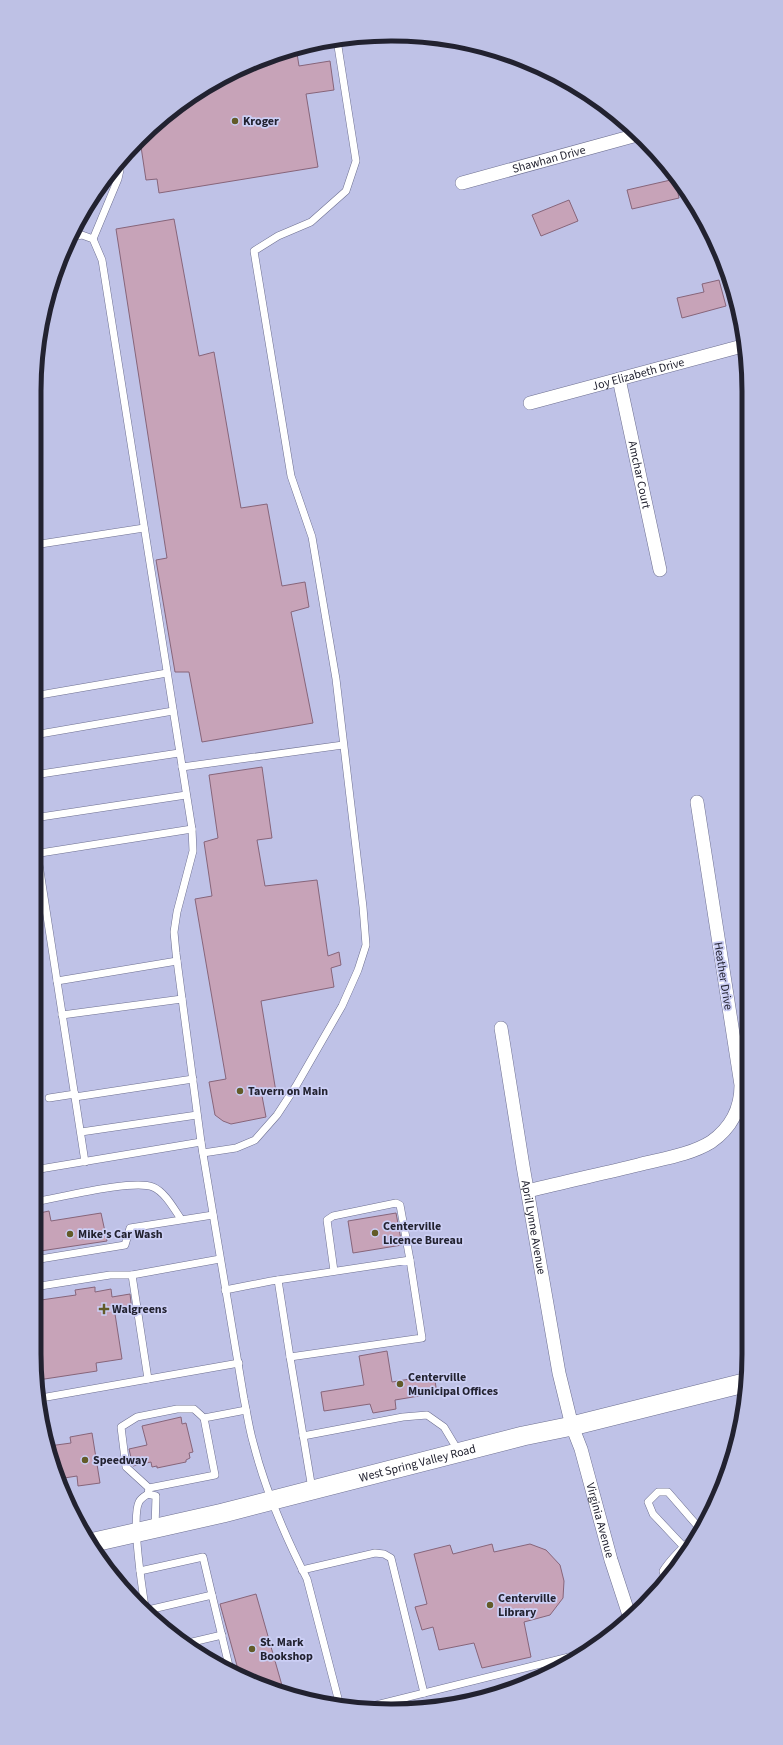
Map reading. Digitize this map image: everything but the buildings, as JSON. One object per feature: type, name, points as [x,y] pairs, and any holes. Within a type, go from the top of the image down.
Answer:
[{"type":"street","name":"Shawhan Drive","points":[[462,183],[630,135]]},
{"type":"street","name":"Joy Elizabeth Drive","points":[[530,403],[739,347]]},
{"type":"street","name":"Amchar Court","points":[[620,379],[660,570]]},
{"type":"street","name":"Heather Drive","points":[[528,1191],[664,1159],[698,1148],[711,1142],[725,1130],[738,1109],[741,1085],[717,943],[697,802]]},
{"type":"street","name":"April Lynne Avenue","points":[[501,1028],[559,1373],[572,1426]]},
{"type":"street","name":"West Spring Valley Road","points":[[96,1542],[272,1500],[523,1436],[572,1426],[740,1384]]},
{"type":"street","name":"Virginia Avenue","points":[[572,1426],[581,1449],[609,1553],[628,1612]]},
{"type":"lane","points":[[203,1153],[236,1148],[255,1140],[277,1115],[296,1086],[342,1006],[358,970],[366,945],[363,907],[336,679],[312,538],[291,476],[254,251],[278,236],[311,222],[346,191],[356,161],[338,45]]},
{"type":"lane","points":[[120,170],[118,179],[93,239],[102,260],[192,829],[193,851],[177,912],[174,932],[201,1142],[246,1410],[254,1447],[272,1500],[307,1579],[338,1700]]},
{"type":"lane","points":[[77,236],[82,235],[93,239]]},
{"type":"lane","points":[[41,544],[144,528]]},
{"type":"lane","points":[[41,695],[167,673]]},
{"type":"lane","points":[[41,734],[173,711]]},
{"type":"lane","points":[[182,767],[343,745]]},
{"type":"lane","points":[[41,775],[179,753]]},
{"type":"lane","points":[[41,817],[186,795]]},
{"type":"lane","points":[[41,853],[192,829]]},
{"type":"lane","points":[[41,884],[85,1162]]},
{"type":"lane","points":[[57,980],[177,961]]},
{"type":"lane","points":[[62,1015],[182,999]]},
{"type":"lane","points":[[49,1098],[193,1079]]},
{"type":"lane","points":[[81,1132],[198,1115]]},
{"type":"lane","points":[[41,1169],[201,1142]]},
{"type":"lane","points":[[41,1201],[130,1185],[153,1187],[165,1197],[181,1219]]},
{"type":"lane","points":[[290,1356],[422,1338],[400,1205],[396,1203],[333,1216],[327,1220],[334,1271]]},
{"type":"lane","points":[[41,1259],[125,1245],[130,1228],[213,1215]]},
{"type":"lane","points":[[41,1286],[110,1275],[132,1275],[220,1258]]},
{"type":"lane","points":[[226,1290],[278,1280],[410,1260]]},
{"type":"lane","points":[[132,1275],[148,1379]]},
{"type":"lane","points":[[278,1280],[312,1489]]},
{"type":"lane","points":[[44,1397],[239,1363]]},
{"type":"lane","points":[[143,1600],[136,1532],[138,1504],[149,1491],[215,1475],[204,1418],[194,1409],[177,1409],[136,1417],[121,1427],[126,1466],[149,1491],[156,1496],[155,1528]]},
{"type":"lane","points":[[204,1418],[246,1410]]},
{"type":"lane","points":[[303,1436],[427,1415],[444,1427],[459,1452]]},
{"type":"lane","points":[[684,1547],[653,1514],[648,1502],[658,1492],[668,1492],[697,1525]]},
{"type":"lane","points":[[302,1570],[375,1553],[384,1554],[391,1558],[424,1693]]},
{"type":"lane","points":[[664,1574],[663,1571],[669,1561],[679,1554]]},
{"type":"lane","points":[[140,1571],[203,1557],[229,1664]]},
{"type":"lane","points":[[152,1609],[212,1595]]},
{"type":"lane","points":[[193,1642],[222,1635]]},
{"type":"lane","points":[[382,1704],[565,1658]]},
{"type":"place","name":"Kroger","points":[[235,121]]},
{"type":"place","name":"Tavern on Main","points":[[240,1091]]},
{"type":"place","name":"Centerville Licence Bureau","points":[[375,1233]]},
{"type":"place","name":"Mike's Car Wash","points":[[70,1234]]},
{"type":"place","name":"Walgreens","points":[[104,1309]]},
{"type":"place","name":"Centerville Municipal Offices","points":[[400,1384]]},
{"type":"place","name":"Speedway","points":[[85,1460]]},
{"type":"place","name":"Centerville Library","points":[[490,1605]]},
{"type":"place","name":"St. Mark Bookshop","points":[[252,1649]]}]
